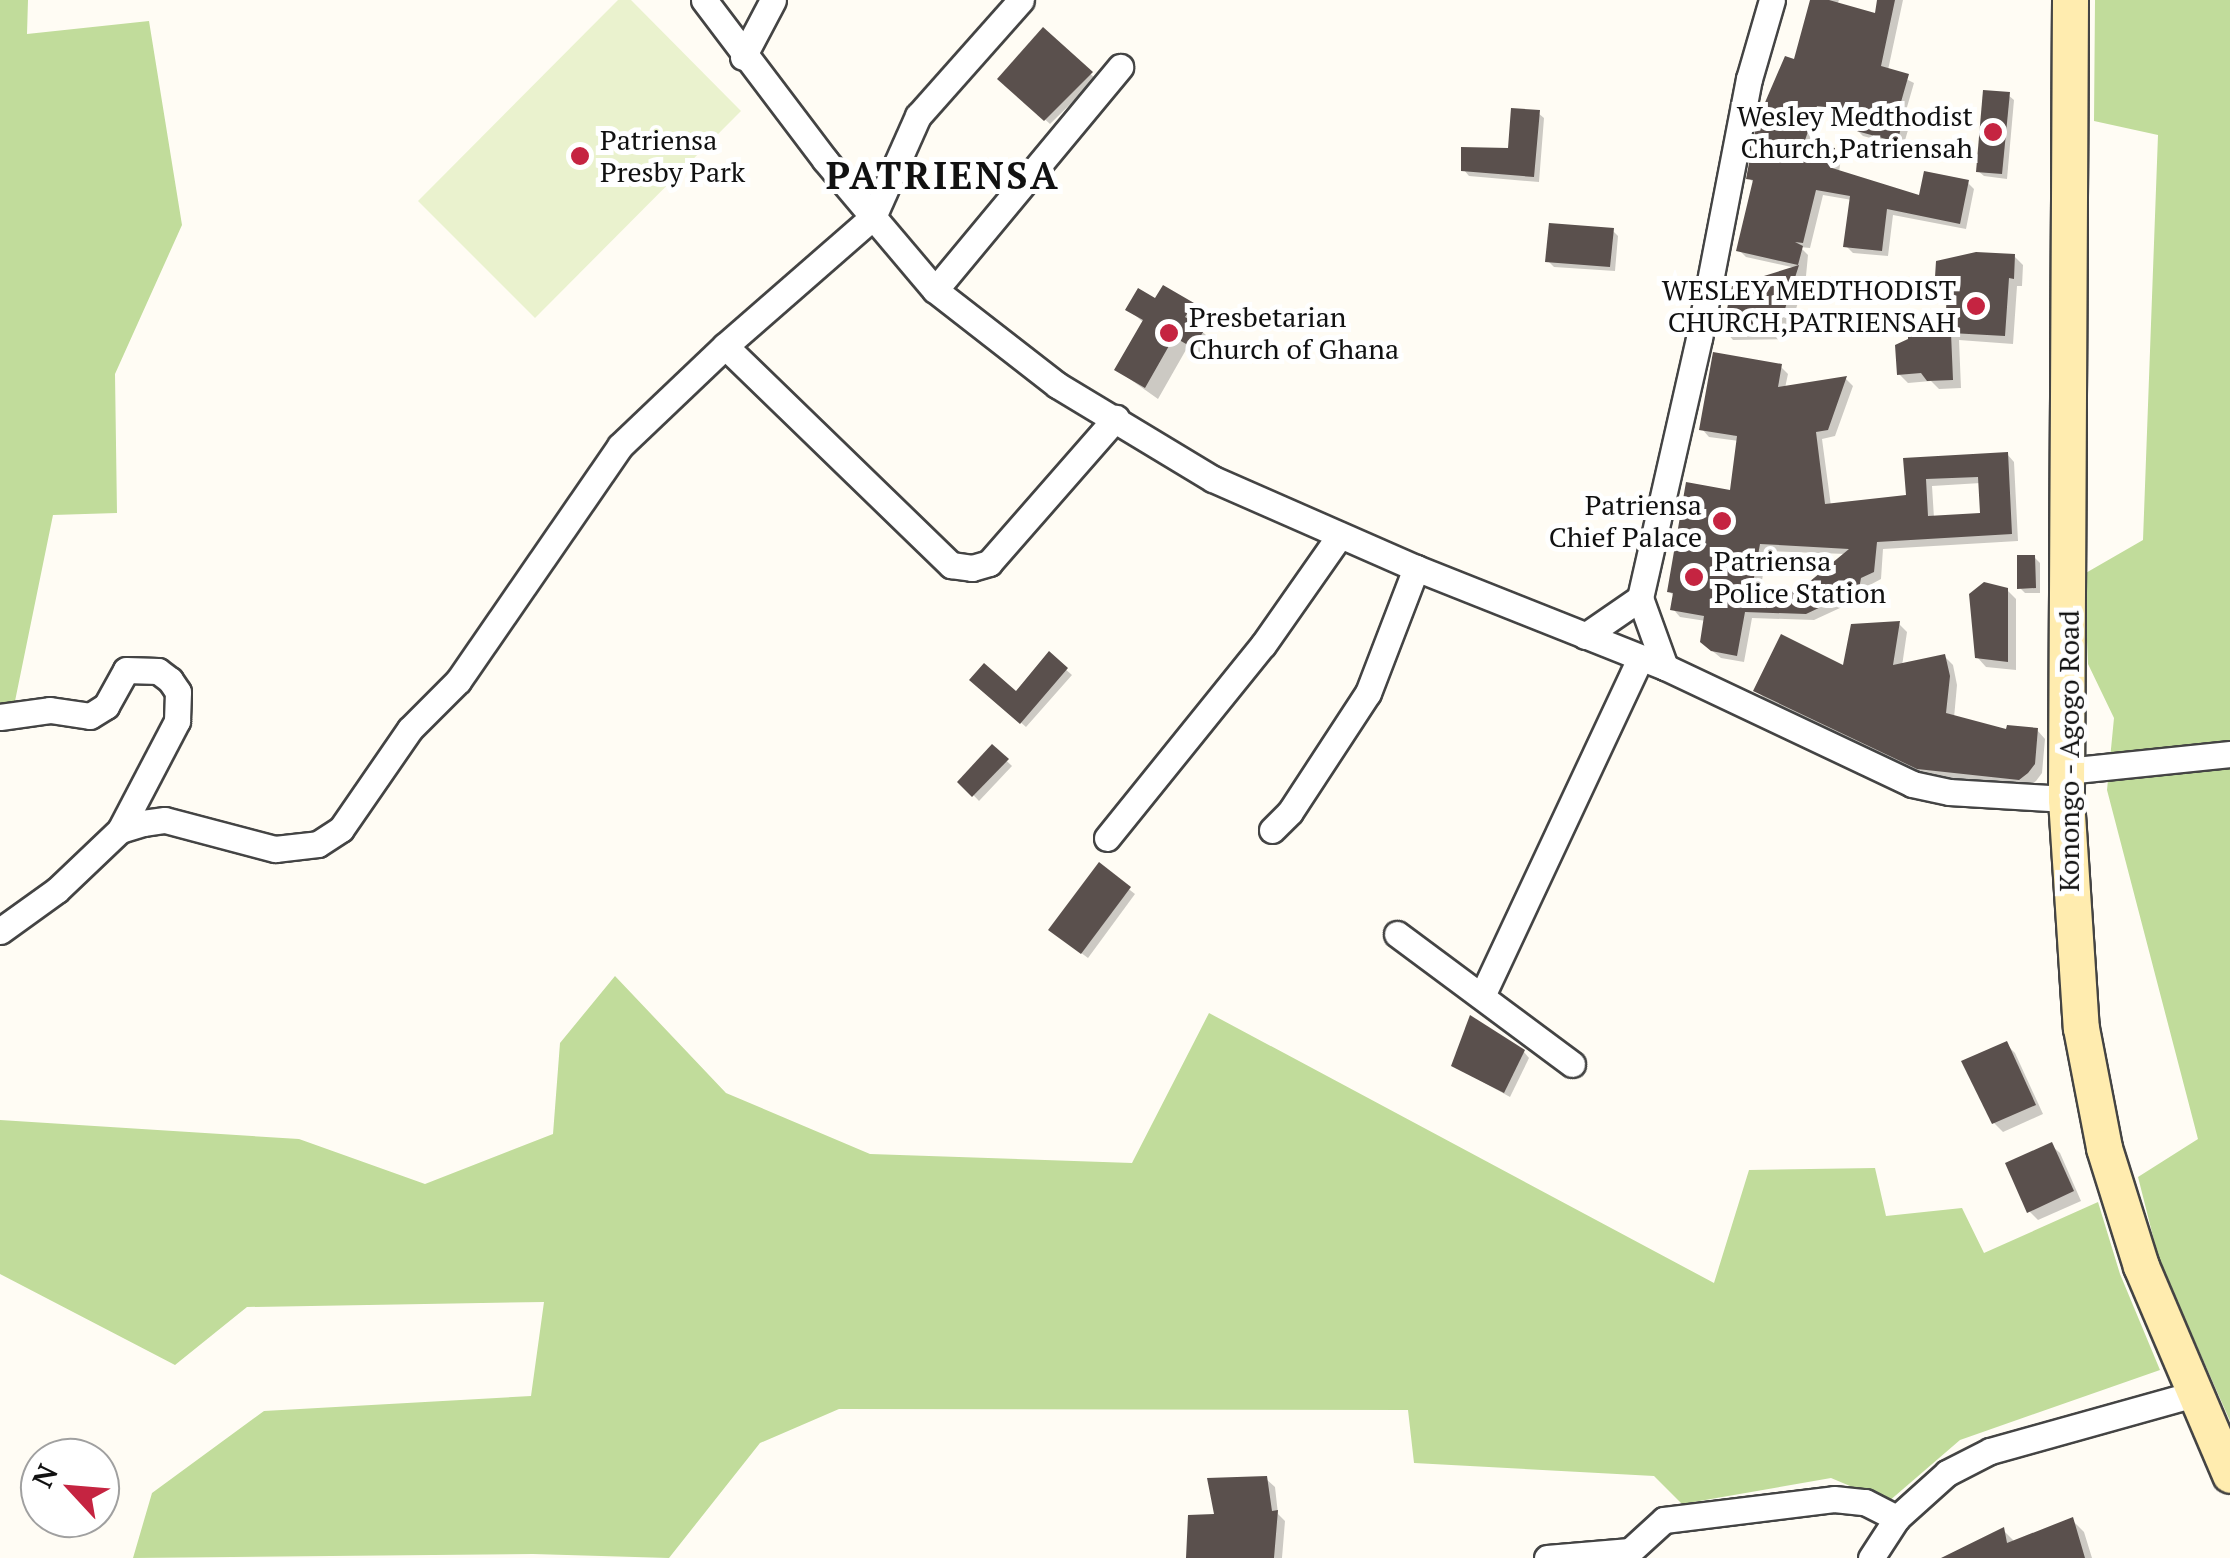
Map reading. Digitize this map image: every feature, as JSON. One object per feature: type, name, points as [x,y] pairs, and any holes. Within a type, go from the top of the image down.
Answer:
[{"type":"main road","name":"Konongo - Agogo Road","points":[[2070,0],[2066,785],[2081,1028],[2104,1148],[2141,1266],[2230,1475]]},
{"type":"street","points":[[704,0],[743,57],[935,290],[1058,385],[1213,479],[1416,568],[1665,667],[1912,784],[1949,792],[2066,785],[2230,754]]},
{"type":"street","points":[[743,57],[773,0]]},
{"type":"street","points":[[120,830],[165,820],[292,849],[318,844],[342,829],[410,729],[458,680],[620,446],[725,346],[873,217],[918,116],[1022,0]]},
{"type":"street","points":[[1665,667],[1640,598],[1699,338],[1749,79],[1772,0]]},
{"type":"street","points":[[935,290],[1120,67]]},
{"type":"street","points":[[725,346],[951,565],[972,568],[989,563],[1116,418]]},
{"type":"street","points":[[1108,838],[1263,644],[1340,536]]},
{"type":"street","points":[[1272,830],[1290,812],[1368,693],[1416,568]]},
{"type":"street","points":[[1585,636],[1640,598]]},
{"type":"street","points":[[1482,996],[1640,658]]},
{"type":"street","points":[[0,717],[50,710],[90,716],[106,706],[126,670],[158,671],[178,692],[177,721],[120,830],[57,890],[0,931]]},
{"type":"street","points":[[1397,934],[1572,1064]]},
{"type":"street","points":[[1871,1558],[1897,1518],[1946,1473],[1990,1451],[2194,1394]]},
{"type":"street","points":[[1547,1558],[1630,1551],[1664,1520],[1834,1499],[1865,1502],[1897,1518]]},
{"type":"green space","points":[[0,0],[28,0],[27,34],[149,21],[182,225],[115,374],[117,513],[53,515],[14,706],[0,704]]},
{"type":"green space","name":"Patriensa Presby Park","points":[[618,0],[631,0],[741,111],[535,318],[418,201]]},
{"type":"green space","points":[[2095,0],[2230,0],[2230,1421],[2159,1260],[2138,1177],[2198,1139],[2107,790],[2114,718],[2088,664],[2084,574],[2143,540],[2158,135],[2094,121]]},
{"type":"green space","points":[[615,976],[726,1093],[870,1154],[1132,1163],[1209,1013],[1714,1283],[1749,1170],[1875,1168],[1886,1216],[1962,1208],[1984,1253],[2098,1202],[2120,1274],[2160,1370],[1960,1440],[1888,1502],[1831,1478],[1682,1504],[1654,1476],[1414,1463],[1408,1410],[839,1409],[760,1443],[669,1558],[533,1554],[133,1558],[152,1493],[264,1411],[531,1396],[544,1302],[247,1307],[175,1365],[0,1274],[0,1120],[299,1139],[425,1184],[553,1134],[560,1043]]},
{"type":"building","points":[[1810,0],[1829,0],[1875,13],[1877,0],[1895,0],[1881,66],[1909,74],[1899,109],[1906,111],[1897,142],[1853,130],[1859,111],[1817,106],[1804,143],[1835,148],[1832,168],[1919,195],[1924,171],[1969,180],[1960,224],[1887,209],[1882,251],[1843,247],[1850,196],[1816,190],[1803,243],[1795,242],[1803,246],[1798,265],[1736,251],[1753,180],[1746,179],[1757,121],[1785,56],[1794,59]]},
{"type":"building","points":[[1043,27],[1093,72],[1044,121],[997,79]]},
{"type":"building","name":"Wesley Medthodist Church,Patriensah","points":[[1983,90],[2010,92],[2002,174],[1976,172]]},
{"type":"building","points":[[1511,108],[1540,110],[1534,177],[1461,171],[1461,147],[1508,148]]},
{"type":"building","points":[[1549,223],[1614,228],[1610,267],[1545,262]]},
{"type":"building","name":"WESLEY MEDTHODIST CHURCH,PATRIENSAH","points":[[1976,252],[2015,254],[2014,279],[2009,278],[2005,336],[1951,333],[1953,380],[1927,381],[1921,373],[1897,375],[1895,345],[1908,339],[1908,326],[1945,326],[1948,277],[1935,277],[1936,261]]},
{"type":"building","points":[[1799,265],[1778,331],[1722,332],[1732,286]]},
{"type":"building","name":"Presbetarian Church of Ghana","points":[[1163,285],[1194,303],[1185,317],[1205,329],[1193,348],[1174,337],[1145,388],[1114,370],[1143,320],[1125,310],[1138,288],[1155,298]]},
{"type":"building","points":[[1713,352],[1782,364],[1778,387],[1847,376],[1828,430],[1816,432],[1825,504],[1906,495],[1903,458],[2008,452],[2012,534],[1877,542],[1874,572],[1861,578],[1859,589],[1806,614],[1745,612],[1737,656],[1711,651],[1700,642],[1704,616],[1670,610],[1673,593],[1667,592],[1686,482],[1730,490],[1737,436],[1699,430]],"holes":[[[1978,477],[1980,513],[1928,516],[1926,479]],[[1760,544],[1849,549],[1797,592],[1752,589]]]},
{"type":"building","points":[[2017,555],[2035,555],[2036,588],[2017,589]]},
{"type":"building","points":[[1984,582],[2008,588],[2008,662],[1975,658],[1969,594]]},
{"type":"building","points":[[1900,621],[1893,665],[1945,654],[1950,676],[1946,713],[2006,729],[2007,725],[2038,728],[2035,764],[2028,773],[2019,780],[1917,769],[1753,691],[1781,634],[1843,665],[1851,624]]},
{"type":"building","points":[[1049,651],[1068,668],[1020,724],[969,680],[984,663],[1016,691]]},
{"type":"building","points":[[992,744],[1009,759],[972,797],[957,782]]},
{"type":"building","points":[[1099,862],[1131,887],[1081,954],[1048,930]]},
{"type":"building","points":[[1470,1015],[1525,1050],[1504,1093],[1451,1066]]},
{"type":"building","points":[[2007,1041],[2036,1105],[1992,1124],[1961,1061]]},
{"type":"building","points":[[2052,1142],[2074,1191],[2027,1213],[2005,1163]]},
{"type":"building","points":[[1267,1476],[1272,1511],[1278,1510],[1274,1558],[1186,1558],[1188,1515],[1214,1514],[1207,1478]]},
{"type":"building","points":[[2073,1517],[2085,1558],[1941,1558],[2004,1527],[2007,1543]]},
{"type":"place","name":"Wesley Medthodist Church,Patriensah","points":[[1993,132]]},
{"type":"place","name":"Patriensa Presby Park","points":[[580,156]]},
{"type":"place","name":"WESLEY MEDTHODIST CHURCH,PATRIENSAH","points":[[1976,306]]},
{"type":"place","name":"Presbetarian Church of Ghana","points":[[1169,333]]},
{"type":"place","name":"Patriensa Chief Palace","points":[[1722,521]]},
{"type":"place","name":"Patriensa Police Station","points":[[1694,577]]},
{"type":"district","name":"PATRIENSA","points":[[943,176]]}]
